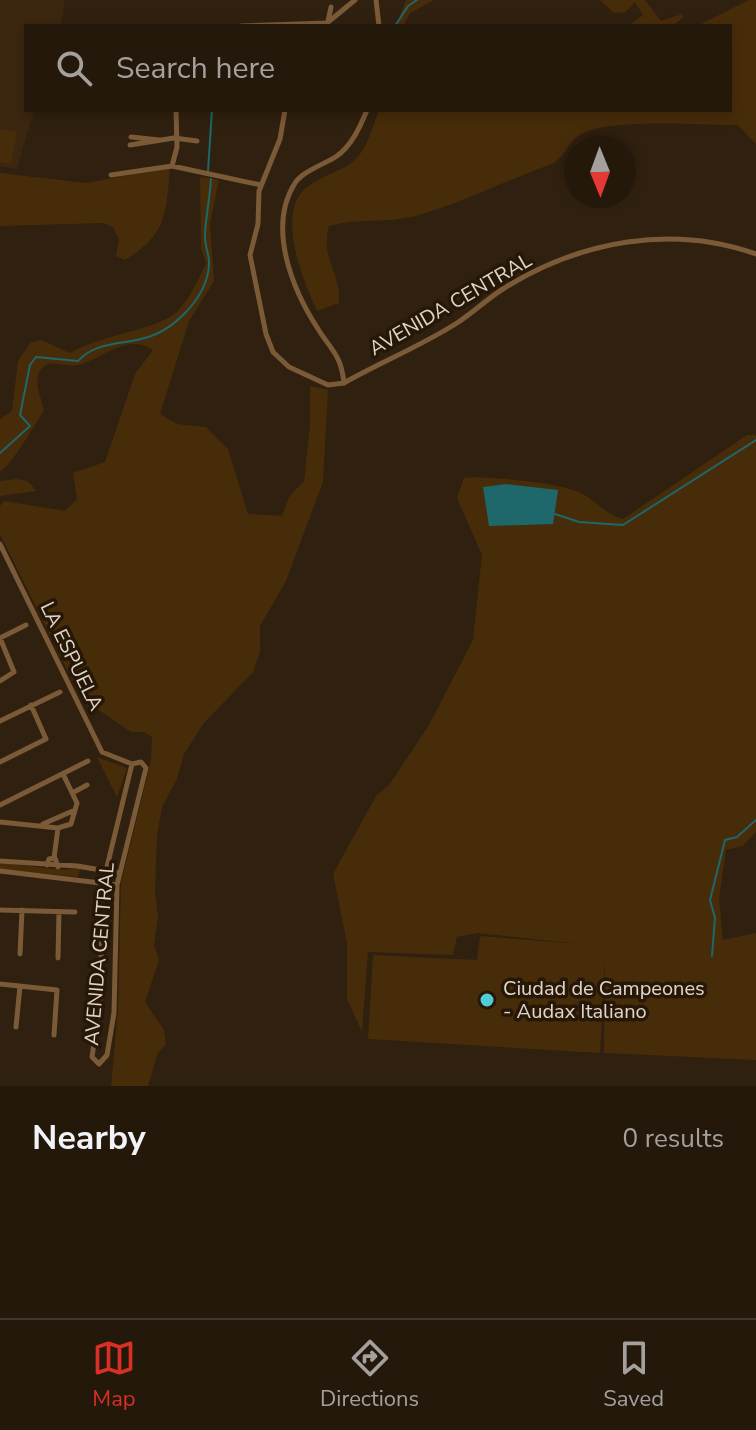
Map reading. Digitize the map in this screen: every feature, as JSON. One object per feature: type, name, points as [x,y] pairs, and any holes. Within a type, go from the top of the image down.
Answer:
[{"type":"street","points":[[276,24],[327,24],[355,0]]},
{"type":"street","points":[[376,0],[379,24]]},
{"type":"street","points":[[327,24],[331,7]]},
{"type":"street","points":[[172,166],[177,147],[174,138],[176,112]]},
{"type":"street","points":[[285,112],[280,139],[261,185],[250,262],[273,352],[310,379],[328,385],[344,383],[341,360],[317,328],[299,294],[282,243],[287,204],[296,181],[339,154],[358,133],[366,112]]},
{"type":"street","points":[[131,137],[160,141]]},
{"type":"street","points":[[130,145],[174,138],[197,141]]},
{"type":"street","points":[[111,175],[172,166],[261,185]]},
{"type":"street","name":"AVENIDA CENTRAL","points":[[344,383],[456,324],[507,286],[576,256],[661,236],[707,239],[756,254]]},
{"type":"street","name":"LA ESPUELA","points":[[0,544],[102,752],[132,764]]},
{"type":"street","points":[[0,681],[14,672],[0,638],[26,625]]},
{"type":"street","points":[[0,721],[60,692]]},
{"type":"street","points":[[0,762],[46,739],[31,705]]},
{"type":"street","points":[[0,805],[88,761]]},
{"type":"street","name":"AVENIDA CENTRAL","points":[[141,762],[146,770],[117,885],[114,1013],[107,1055],[99,1064],[92,1057],[100,1004],[103,883],[132,764],[141,762]]},
{"type":"street","points":[[0,822],[58,828],[71,824],[77,799],[63,774]]},
{"type":"street","points":[[74,792],[87,785]]},
{"type":"street","points":[[42,825],[75,810]]},
{"type":"street","points":[[58,828],[54,858],[58,867]]},
{"type":"street","points":[[47,865],[49,859],[54,858]]},
{"type":"street","points":[[0,861],[58,867],[81,866],[119,873]]},
{"type":"street","points":[[79,880],[83,872],[81,866]]},
{"type":"street","points":[[0,871],[117,885]]},
{"type":"street","points":[[0,910],[75,912]]},
{"type":"street","points":[[20,954],[22,910]]},
{"type":"street","points":[[58,958],[59,912]]},
{"type":"street","points":[[0,984],[57,990],[54,1035]]},
{"type":"street","points":[[16,1027],[20,986]]},
{"type":"shaded area","points":[[0,0],[65,0],[61,24],[24,24],[24,112],[33,112],[17,169],[0,166]]},
{"type":"shaded area","points":[[406,0],[434,0],[410,13],[404,24],[397,24]]},
{"type":"shaded area","points":[[600,0],[645,0],[661,21],[682,14],[684,17],[675,24],[631,24],[643,15],[635,2],[625,12],[614,13]]},
{"type":"shaded area","points":[[749,0],[756,0],[756,144],[738,125],[621,125],[603,127],[578,136],[564,136],[564,152],[552,164],[451,205],[405,218],[329,226],[327,247],[337,282],[339,303],[317,311],[295,249],[292,231],[297,200],[311,184],[356,159],[378,112],[732,112],[732,24],[701,24]]},
{"type":"shaded area","points":[[0,129],[17,132],[11,164],[0,162]]},
{"type":"shaded area","points":[[170,168],[162,222],[149,241],[125,260],[116,256],[119,239],[113,227],[103,223],[0,226],[0,173],[86,183]]},
{"type":"shaded area","points":[[200,177],[219,180],[210,223],[214,281],[189,321],[160,414],[177,424],[206,427],[228,449],[248,514],[282,516],[289,497],[304,481],[310,386],[328,390],[323,482],[286,581],[260,626],[260,652],[253,672],[204,723],[184,754],[177,779],[162,807],[157,836],[155,893],[158,917],[154,945],[159,960],[145,1002],[164,1030],[166,1044],[158,1053],[148,1086],[111,1086],[118,1011],[121,883],[151,761],[152,737],[144,732],[131,732],[81,698],[0,534],[0,506],[4,501],[65,511],[77,499],[73,473],[105,462],[135,374],[153,350],[143,345],[124,345],[78,365],[54,363],[42,368],[37,383],[44,410],[17,453],[0,472],[0,419],[12,411],[18,361],[30,343],[41,340],[70,353],[166,319],[185,302],[206,263],[201,249]]},
{"type":"shaded area","points":[[747,435],[756,435],[756,832],[743,846],[726,850],[719,899],[723,940],[756,933],[756,1060],[604,1053],[605,959],[600,1053],[368,1039],[373,955],[477,960],[480,936],[580,944],[478,933],[457,937],[453,955],[368,952],[362,1032],[347,999],[347,943],[333,874],[376,796],[389,785],[429,725],[473,640],[482,555],[457,498],[464,478],[521,480],[566,488],[583,494],[623,519]]},
{"type":"shaded area","points":[[0,481],[27,481],[37,491],[0,496]]},
{"type":"shaded area","points":[[97,757],[127,768],[117,797]]},
{"type":"shaded area","points":[[0,863],[64,870],[80,868],[78,877],[0,869]]},
{"type":"water","points":[[506,484],[558,490],[553,524],[489,526],[483,487]]},
{"type":"waterway","points":[[396,24],[408,6],[417,0]]},
{"type":"waterway","points":[[208,171],[212,112]]},
{"type":"waterway","points":[[0,453],[30,426],[20,415],[30,365],[36,357],[78,361],[99,347],[153,335],[176,321],[195,301],[202,290],[209,265],[205,234],[211,179]]},
{"type":"waterway","points":[[552,513],[579,522],[623,525],[756,440]]},
{"type":"waterway","points":[[712,956],[715,918],[710,900],[725,840],[737,837],[756,820]]},
{"type":"place","name":"Ciudad de Campeones - Audax Italiano","points":[[487,1000]]}]
